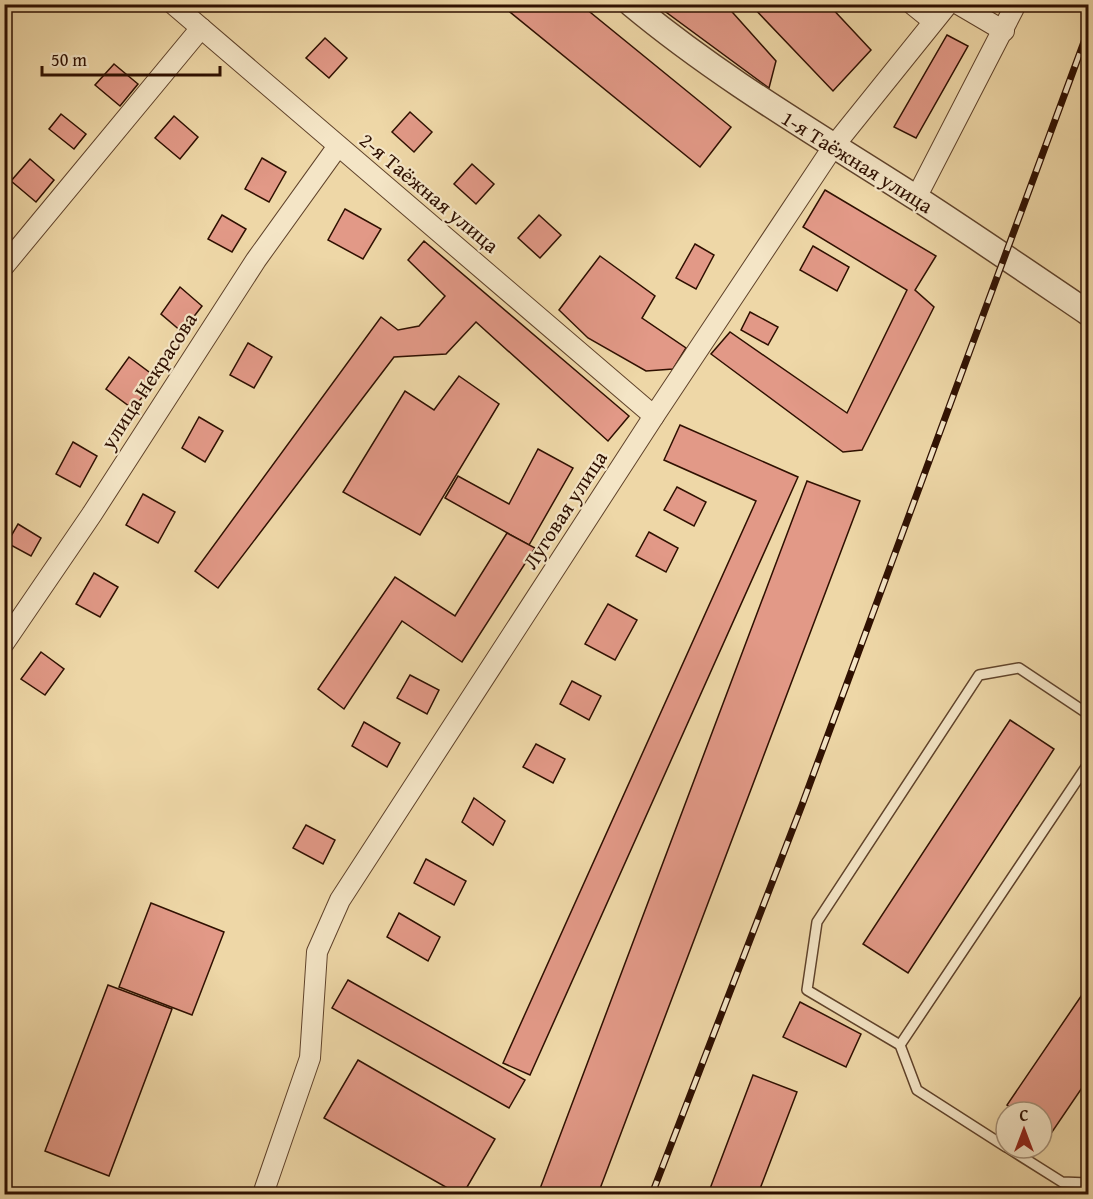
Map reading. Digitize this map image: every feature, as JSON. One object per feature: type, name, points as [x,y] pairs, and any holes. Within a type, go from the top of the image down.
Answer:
[{"type":"street","name":"2-я Таёжная улица","points":[[173,4],[654,416]]},
{"type":"street","name":"1-я Таёжная улица","points":[[631,4],[684,48],[1089,312]]},
{"type":"street","points":[[912,4],[933,21]]},
{"type":"street","name":"Луговая улица","points":[[262,1194],[310,1058],[317,952],[340,900],[654,416],[833,147],[948,4]]},
{"type":"street","points":[[958,4],[1004,31]]},
{"type":"street","points":[[916,198],[1016,4]]},
{"type":"street","points":[[4,266],[201,28]]},
{"type":"street","name":"улица Некрасова","points":[[4,643],[92,514],[256,260],[338,146]]},
{"type":"lane","points":[[994,1139],[917,1090],[900,1045],[807,990],[817,922],[978,675],[1019,668],[1089,714]]},
{"type":"lane","points":[[900,1045],[1089,764]]},
{"type":"lane","points":[[1027,1160],[1062,1182],[1089,1184]]},
{"type":"building","points":[[500,4],[580,4],[731,127],[700,167]]},
{"type":"building","points":[[655,4],[725,4],[776,61],[769,88]]},
{"type":"building","points":[[750,4],[828,4],[871,50],[833,91]]},
{"type":"building","points":[[947,35],[968,46],[916,138],[894,127]]},
{"type":"building","points":[[325,38],[347,58],[329,78],[306,58]]},
{"type":"building","points":[[114,64],[138,84],[120,106],[95,85]]},
{"type":"building","points":[[410,112],[432,132],[414,152],[392,132]]},
{"type":"building","points":[[61,114],[86,134],[74,149],[49,129]]},
{"type":"building","points":[[174,116],[198,137],[180,159],[155,138]]},
{"type":"building","points":[[262,158],[286,172],[269,202],[245,189]]},
{"type":"building","points":[[30,159],[54,180],[36,202],[11,181]]},
{"type":"building","points":[[472,164],[494,184],[476,204],[454,184]]},
{"type":"building","points":[[825,190],[936,256],[915,290],[934,307],[862,450],[843,452],[711,354],[730,332],[847,413],[907,290],[803,227]]},
{"type":"building","points":[[345,209],[381,229],[363,259],[328,240]]},
{"type":"building","points":[[222,215],[246,229],[232,252],[208,239]]},
{"type":"building","points":[[539,215],[561,235],[540,258],[518,238]]},
{"type":"building","points":[[424,241],[629,416],[608,441],[476,322],[446,354],[394,357],[218,588],[195,571],[381,317],[398,330],[419,326],[445,296],[408,260]]},
{"type":"building","points":[[695,244],[714,255],[696,289],[676,278]]},
{"type":"building","points":[[813,246],[849,267],[837,291],[800,270]]},
{"type":"building","points":[[600,256],[655,296],[642,318],[686,348],[673,369],[646,371],[588,338],[559,310]]},
{"type":"building","points":[[180,287],[202,306],[182,332],[161,314]]},
{"type":"building","points":[[750,312],[778,327],[768,345],[741,330]]},
{"type":"building","points":[[248,343],[272,357],[254,388],[230,375]]},
{"type":"building","points":[[129,357],[157,378],[133,409],[106,389]]},
{"type":"building","points":[[459,376],[499,404],[420,535],[343,492],[405,391],[434,410]]},
{"type":"building","points":[[199,417],[223,431],[205,462],[182,448]]},
{"type":"building","points":[[680,425],[798,477],[530,1075],[503,1063],[756,501],[664,460]]},
{"type":"building","points":[[73,442],[97,456],[80,487],[56,474]]},
{"type":"building","points":[[538,449],[573,468],[529,545],[445,498],[458,476],[509,504]]},
{"type":"building","points":[[807,481],[860,501],[598,1194],[538,1194]]},
{"type":"building","points":[[677,487],[706,502],[694,526],[664,510]]},
{"type":"building","points":[[143,494],[175,512],[158,543],[126,525]]},
{"type":"building","points":[[18,524],[41,538],[31,556],[7,543]]},
{"type":"building","points":[[649,532],[678,548],[666,572],[636,556]]},
{"type":"building","points":[[507,533],[535,548],[462,662],[402,621],[344,709],[318,689],[395,577],[455,616]]},
{"type":"building","points":[[94,573],[118,587],[100,617],[76,604]]},
{"type":"building","points":[[608,604],[637,620],[615,660],[585,644]]},
{"type":"building","points":[[41,652],[64,669],[45,695],[21,679]]},
{"type":"building","points":[[410,675],[439,690],[427,714],[397,698]]},
{"type":"building","points":[[572,681],[601,696],[589,720],[560,704]]},
{"type":"building","points":[[1010,720],[1054,749],[908,973],[863,944]]},
{"type":"building","points":[[364,722],[400,743],[387,767],[352,746]]},
{"type":"building","points":[[536,744],[565,759],[553,783],[523,767]]},
{"type":"building","points":[[474,798],[505,821],[493,845],[462,822]]},
{"type":"building","points":[[306,825],[335,840],[323,864],[293,848]]},
{"type":"building","points":[[426,859],[466,881],[454,905],[414,883]]},
{"type":"building","points":[[151,903],[224,932],[192,1015],[119,987]]},
{"type":"building","points":[[399,913],[440,937],[428,961],[387,937]]},
{"type":"building","points":[[348,980],[525,1080],[509,1108],[332,1008]]},
{"type":"building","points":[[108,985],[172,1009],[109,1176],[45,1151]]},
{"type":"building","points":[[1088,986],[1088,1079],[1054,1129],[1054,1100],[1010,1100]]},
{"type":"building","points":[[800,1002],[861,1034],[846,1067],[783,1037]]},
{"type":"building","points":[[358,1060],[495,1139],[463,1194],[458,1194],[324,1118]]},
{"type":"building","points":[[753,1075],[797,1092],[758,1194],[708,1194]]},
{"type":"railway","points":[[652,1194],[802,805],[1088,31]]}]
